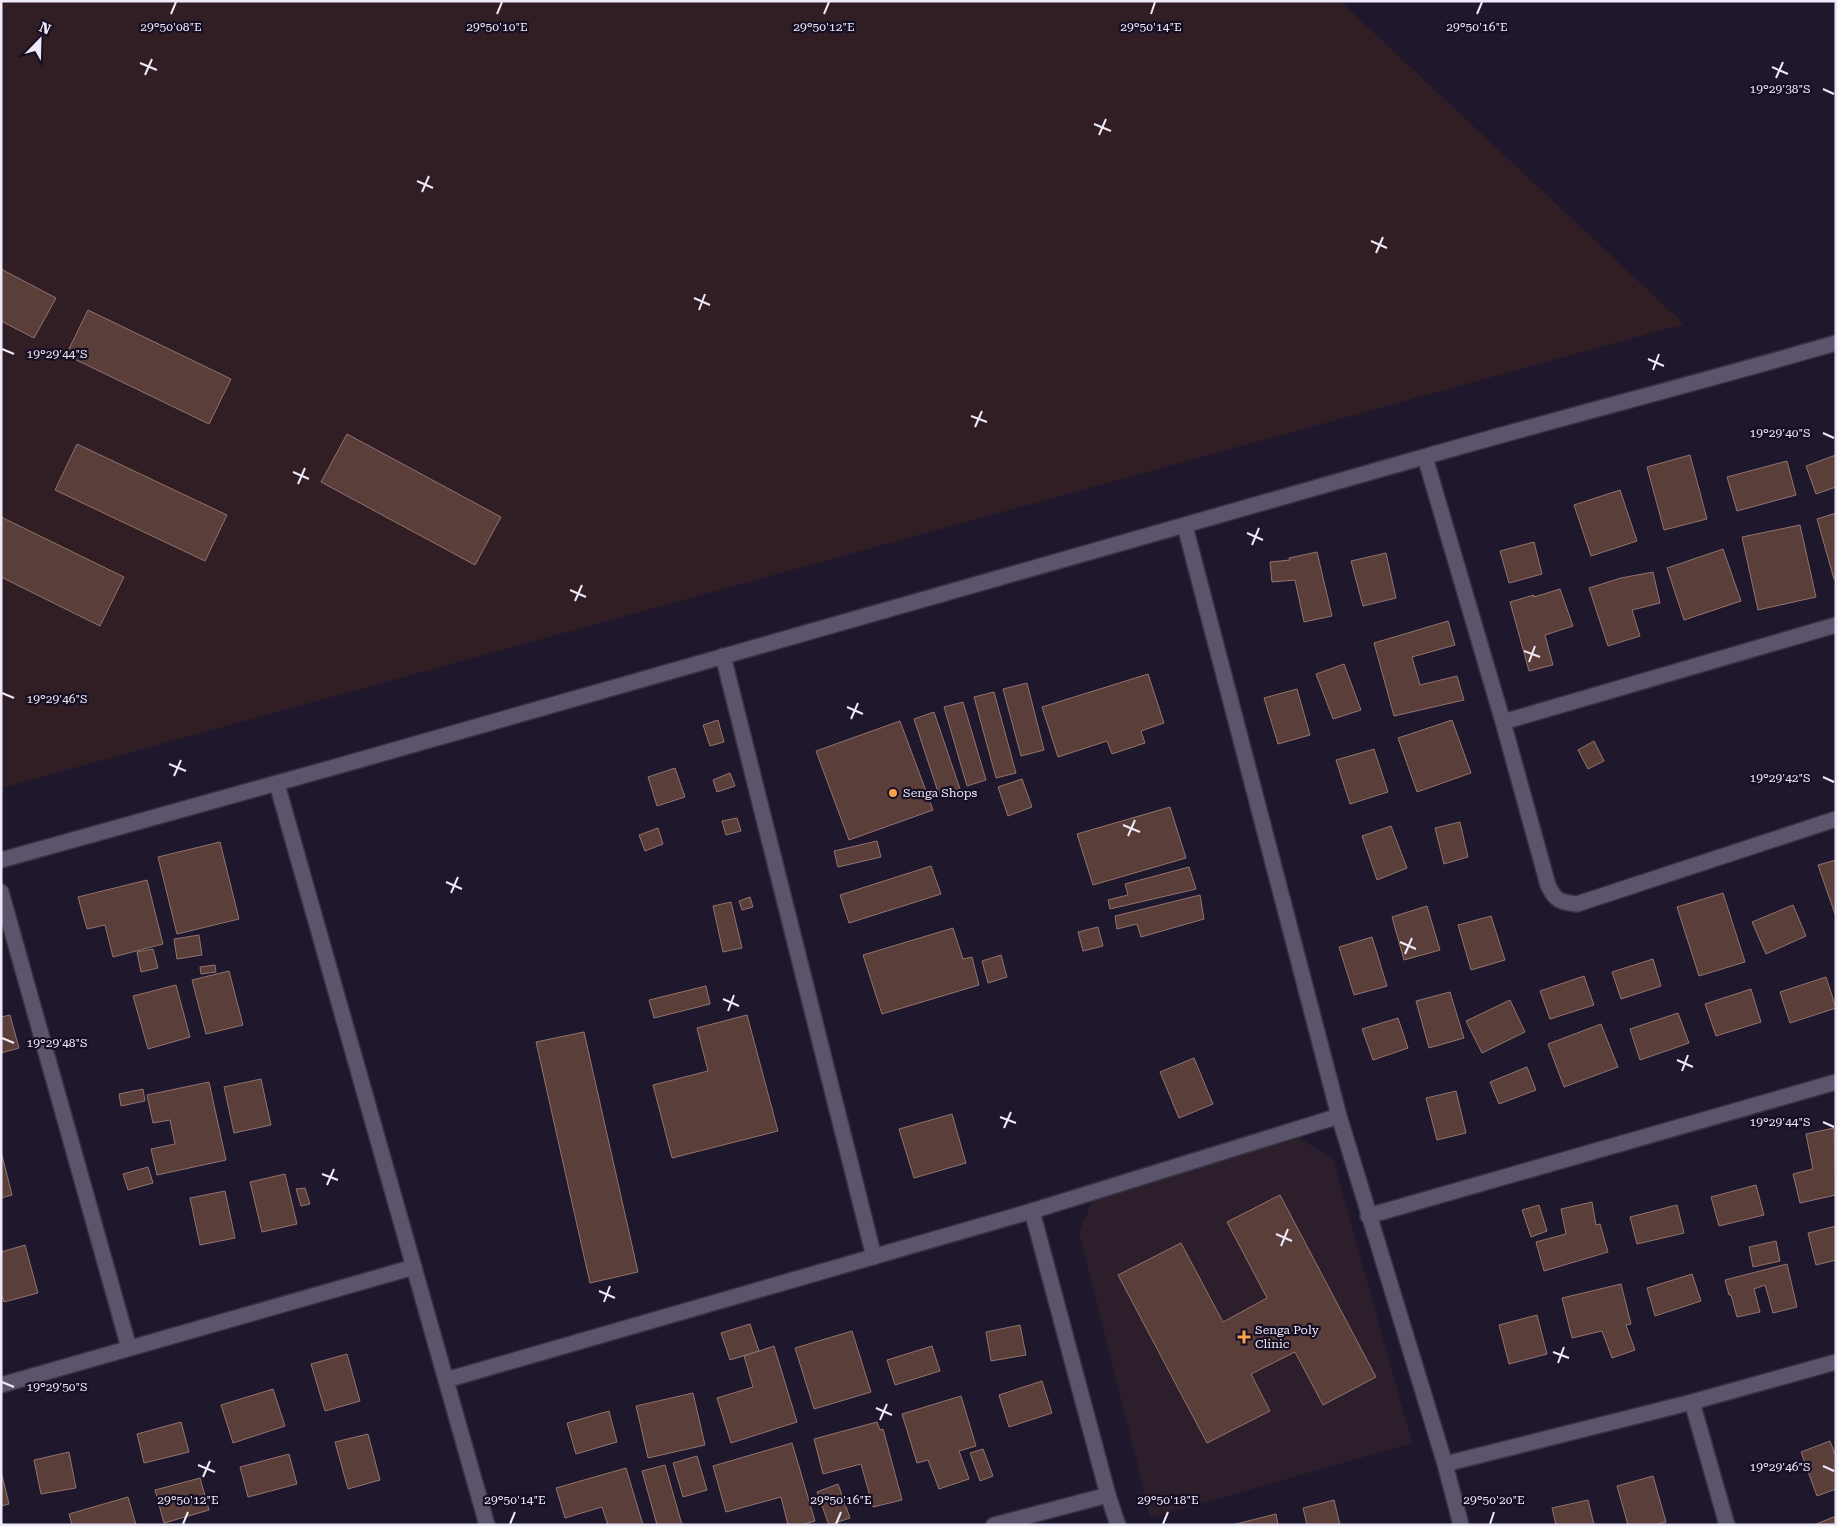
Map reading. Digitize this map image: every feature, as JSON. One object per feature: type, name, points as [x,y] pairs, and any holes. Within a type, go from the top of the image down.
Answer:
[{"type":"street","points":[[1,860],[277,784],[1425,457],[1836,343]]},
{"type":"street","points":[[1425,457],[1503,722],[1548,885],[1553,896],[1562,902],[1577,904],[1836,820]]},
{"type":"street","points":[[1185,526],[1339,1116],[1445,1464],[1460,1525]]},
{"type":"street","points":[[1503,722],[1836,626]]},
{"type":"street","points":[[723,656],[874,1257]]},
{"type":"street","points":[[277,784],[487,1525]]},
{"type":"street","points":[[1,892],[129,1348]]},
{"type":"street","points":[[1368,1216],[1836,1082]]},
{"type":"street","points":[[446,1380],[1032,1212],[1339,1116]]},
{"type":"street","points":[[1032,1212],[1108,1495],[1118,1525]]},
{"type":"street","points":[[1,1385],[414,1267]]},
{"type":"street","points":[[1445,1464],[1692,1402],[1836,1362]]},
{"type":"street","points":[[1692,1402],[1727,1525]]},
{"type":"street","points":[[994,1525],[1108,1495]]},
{"type":"shaded area","points":[[1,1],[1340,1],[1684,324],[1,788]]},
{"type":"shaded area","name":"Senga Poly Clinic","points":[[1299,1138],[1333,1159],[1412,1443],[1151,1518],[1079,1231],[1096,1194]]},
{"type":"building","points":[[1,269],[56,298],[34,338],[1,321]]},
{"type":"building","points":[[88,310],[231,379],[209,424],[66,355]]},
{"type":"building","points":[[347,434],[501,517],[475,565],[321,482]]},
{"type":"building","points":[[77,444],[227,515],[205,561],[55,490]]},
{"type":"building","points":[[1690,455],[1707,519],[1664,530],[1647,467]]},
{"type":"building","points":[[1836,455],[1836,487],[1816,494],[1806,466]]},
{"type":"building","points":[[1787,461],[1796,495],[1737,511],[1727,477]]},
{"type":"building","points":[[1620,490],[1637,541],[1591,556],[1574,505]]},
{"type":"building","points":[[1836,513],[1836,579],[1834,579],[1817,519]]},
{"type":"building","points":[[1,517],[124,577],[100,626],[1,577]]},
{"type":"building","points":[[1800,525],[1816,597],[1758,610],[1742,537]]},
{"type":"building","points":[[1534,542],[1542,574],[1509,583],[1500,551]]},
{"type":"building","points":[[1723,549],[1741,601],[1684,620],[1667,568]]},
{"type":"building","points":[[1317,552],[1332,616],[1304,622],[1295,580],[1272,582],[1270,562],[1290,560],[1289,558]]},
{"type":"building","points":[[1386,553],[1396,598],[1363,606],[1351,561]]},
{"type":"building","points":[[1653,572],[1660,603],[1632,610],[1640,636],[1608,646],[1589,588],[1621,578]]},
{"type":"building","points":[[1560,589],[1573,626],[1545,635],[1553,665],[1529,671],[1510,602]]},
{"type":"building","points":[[1448,621],[1455,645],[1412,657],[1420,685],[1457,676],[1464,700],[1394,716],[1374,643]]},
{"type":"building","points":[[1344,664],[1361,710],[1333,719],[1316,674]]},
{"type":"building","points":[[1148,674],[1164,723],[1141,731],[1145,743],[1112,754],[1107,741],[1058,757],[1042,707]]},
{"type":"building","points":[[1027,683],[1044,750],[1021,756],[1003,689]]},
{"type":"building","points":[[1297,689],[1310,735],[1278,744],[1264,698]]},
{"type":"building","points":[[994,692],[1016,773],[996,778],[974,697]]},
{"type":"building","points":[[963,702],[986,780],[967,786],[944,707]]},
{"type":"building","points":[[934,712],[960,789],[939,795],[914,719]]},
{"type":"building","points":[[718,720],[724,742],[710,746],[703,725]]},
{"type":"building","points":[[1452,720],[1471,773],[1417,792],[1398,738]]},
{"type":"building","points":[[900,721],[933,810],[849,840],[816,751]]},
{"type":"building","points":[[1594,741],[1604,761],[1588,769],[1578,750]]},
{"type":"building","points":[[1374,749],[1388,792],[1350,804],[1336,760]]},
{"type":"building","points":[[675,768],[685,797],[657,806],[648,777]]},
{"type":"building","points":[[730,773],[735,786],[717,792],[713,780]]},
{"type":"building","points":[[1022,779],[1032,807],[1008,816],[998,787]]},
{"type":"building","points":[[1170,807],[1186,858],[1093,885],[1077,834]]},
{"type":"building","points":[[737,818],[741,831],[726,835],[722,821]]},
{"type":"building","points":[[1460,822],[1468,857],[1444,864],[1435,828]]},
{"type":"building","points":[[1391,826],[1407,868],[1377,880],[1362,836]]},
{"type":"building","points":[[658,828],[663,844],[645,851],[639,835]]},
{"type":"building","points":[[877,841],[881,857],[838,867],[834,851]]},
{"type":"building","points":[[220,842],[239,919],[177,934],[158,857]]},
{"type":"building","points":[[1836,860],[1836,917],[1818,865]]},
{"type":"building","points":[[931,866],[941,894],[849,923],[840,895]]},
{"type":"building","points":[[1189,867],[1196,889],[1110,909],[1108,900],[1128,895],[1125,884]]},
{"type":"building","points":[[147,880],[163,944],[113,957],[105,925],[87,929],[78,897]]},
{"type":"building","points":[[1723,893],[1745,962],[1699,976],[1677,907]]},
{"type":"building","points":[[1200,895],[1204,919],[1141,937],[1137,924],[1117,929],[1115,916]]},
{"type":"building","points":[[750,897],[753,907],[742,910],[739,901]]},
{"type":"building","points":[[731,902],[742,948],[723,952],[713,906]]},
{"type":"building","points":[[1793,905],[1806,936],[1766,954],[1752,922]]},
{"type":"building","points":[[1427,906],[1440,950],[1404,960],[1392,917]]},
{"type":"building","points":[[1491,916],[1505,960],[1471,970],[1458,925]]},
{"type":"building","points":[[1098,927],[1103,946],[1083,951],[1078,932]]},
{"type":"building","points":[[953,928],[963,959],[972,957],[979,985],[882,1014],[863,955]]},
{"type":"building","points":[[199,935],[202,955],[177,959],[174,939]]},
{"type":"building","points":[[1372,937],[1387,986],[1354,995],[1339,947]]},
{"type":"building","points":[[153,949],[158,968],[141,972],[137,952]]},
{"type":"building","points":[[1001,955],[1007,977],[988,983],[982,961]]},
{"type":"building","points":[[1653,959],[1661,986],[1621,999],[1612,972]]},
{"type":"building","points":[[215,965],[216,972],[201,974],[200,967]]},
{"type":"building","points":[[229,971],[243,1025],[206,1034],[192,980]]},
{"type":"building","points":[[1584,976],[1594,1005],[1550,1019],[1540,991]]},
{"type":"building","points":[[1826,977],[1836,1008],[1790,1023],[1780,992]]},
{"type":"building","points":[[176,985],[190,1037],[148,1049],[133,996]]},
{"type":"building","points":[[706,986],[710,1004],[654,1018],[649,1000]]},
{"type":"building","points":[[1751,989],[1761,1022],[1716,1036],[1705,1004]]},
{"type":"building","points":[[1450,992],[1464,1038],[1429,1048],[1416,1001]]},
{"type":"building","points":[[1510,1000],[1525,1032],[1482,1053],[1466,1021]]},
{"type":"building","points":[[1678,1013],[1689,1043],[1640,1060],[1630,1029]]},
{"type":"building","points":[[10,1015],[19,1048],[1,1053],[1,1017]]},
{"type":"building","points":[[747,1015],[778,1131],[672,1158],[653,1085],[708,1071],[697,1028]]},
{"type":"building","points":[[1398,1018],[1408,1048],[1373,1060],[1362,1029]]},
{"type":"building","points":[[1601,1024],[1618,1067],[1564,1087],[1548,1044]]},
{"type":"building","points":[[584,1032],[638,1272],[590,1283],[536,1042]]},
{"type":"building","points":[[1194,1058],[1213,1104],[1179,1118],[1160,1072]]},
{"type":"building","points":[[1527,1067],[1536,1090],[1499,1104],[1490,1082]]},
{"type":"building","points":[[261,1079],[271,1125],[234,1133],[224,1087]]},
{"type":"building","points":[[209,1082],[226,1160],[157,1175],[151,1149],[175,1144],[170,1120],[153,1123],[147,1095]]},
{"type":"building","points":[[143,1089],[145,1101],[121,1106],[119,1094]]},
{"type":"building","points":[[1456,1091],[1466,1133],[1437,1140],[1426,1098]]},
{"type":"building","points":[[952,1114],[966,1163],[914,1178],[899,1129]]},
{"type":"building","points":[[1834,1128],[1836,1195],[1800,1203],[1793,1174],[1813,1169],[1806,1134]]},
{"type":"building","points":[[1,1151],[12,1195],[1,1198]]},
{"type":"building","points":[[148,1167],[153,1183],[128,1190],[123,1174]]},
{"type":"building","points":[[285,1174],[297,1224],[262,1232],[250,1182]]},
{"type":"building","points":[[1756,1185],[1764,1215],[1719,1226],[1711,1197]]},
{"type":"building","points":[[305,1188],[310,1204],[301,1206],[296,1189]]},
{"type":"building","points":[[225,1191],[235,1238],[200,1245],[190,1198]]},
{"type":"building","points":[[1280,1195],[1376,1377],[1323,1405],[1295,1352],[1251,1374],[1270,1411],[1207,1443],[1118,1275],[1181,1243],[1223,1322],[1267,1298],[1227,1222]]},
{"type":"building","points":[[1592,1202],[1596,1225],[1600,1224],[1608,1252],[1544,1271],[1536,1242],[1566,1234],[1561,1209]]},
{"type":"building","points":[[1539,1205],[1547,1231],[1531,1237],[1522,1210]]},
{"type":"building","points":[[1677,1205],[1684,1233],[1637,1244],[1630,1217]]},
{"type":"building","points":[[1836,1226],[1836,1260],[1816,1265],[1808,1233]]},
{"type":"building","points":[[1776,1241],[1780,1261],[1753,1267],[1749,1247]]},
{"type":"building","points":[[25,1245],[38,1293],[4,1302],[1,1293],[1,1252]]},
{"type":"building","points":[[1787,1264],[1797,1307],[1773,1313],[1765,1285],[1754,1289],[1760,1312],[1737,1317],[1725,1280]]},
{"type":"building","points":[[1692,1274],[1701,1301],[1655,1316],[1647,1288]]},
{"type":"building","points":[[1621,1284],[1631,1324],[1626,1325],[1635,1350],[1612,1358],[1602,1331],[1572,1338],[1562,1298]]},
{"type":"building","points":[[1537,1315],[1547,1354],[1509,1364],[1499,1325]]},
{"type":"building","points":[[750,1324],[759,1351],[730,1360],[721,1333]]},
{"type":"building","points":[[1020,1325],[1026,1355],[991,1361],[986,1332]]},
{"type":"building","points":[[852,1331],[871,1392],[814,1409],[795,1348]]},
{"type":"building","points":[[774,1346],[797,1422],[731,1443],[717,1398],[753,1387],[744,1356]]},
{"type":"building","points":[[932,1346],[940,1371],[895,1385],[887,1360]]},
{"type":"building","points":[[347,1354],[360,1401],[325,1411],[311,1364]]},
{"type":"building","points":[[1042,1381],[1052,1413],[1009,1427],[999,1395]]},
{"type":"building","points":[[273,1389],[285,1426],[233,1443],[221,1405]]},
{"type":"building","points":[[693,1393],[705,1445],[648,1458],[636,1406]]},
{"type":"building","points":[[961,1396],[976,1446],[959,1451],[969,1479],[939,1489],[928,1460],[917,1463],[902,1414]]},
{"type":"building","points":[[609,1411],[617,1442],[576,1454],[567,1423]]},
{"type":"building","points":[[181,1422],[189,1452],[144,1463],[137,1434]]},
{"type":"building","points":[[877,1422],[880,1430],[883,1429],[902,1500],[873,1507],[861,1464],[823,1474],[814,1439]]},
{"type":"building","points":[[368,1434],[380,1480],[348,1489],[335,1442]]},
{"type":"building","points":[[1830,1441],[1836,1457],[1836,1489],[1817,1496],[1801,1452]]},
{"type":"building","points":[[792,1443],[815,1521],[801,1525],[788,1525],[781,1497],[726,1512],[713,1466]]},
{"type":"building","points":[[983,1449],[993,1476],[980,1481],[970,1453]]},
{"type":"building","points":[[69,1452],[76,1488],[41,1494],[34,1460]]},
{"type":"building","points":[[289,1454],[297,1484],[248,1497],[240,1467]]},
{"type":"building","points":[[697,1456],[707,1490],[683,1497],[673,1463]]},
{"type":"building","points":[[665,1465],[682,1525],[657,1525],[642,1471]]},
{"type":"building","points":[[626,1468],[643,1525],[608,1525],[602,1507],[565,1518],[556,1488]]},
{"type":"building","points":[[1,1471],[9,1504],[1,1506]]},
{"type":"building","points":[[1653,1476],[1666,1522],[1654,1525],[1628,1525],[1617,1486]]},
{"type":"building","points":[[200,1478],[209,1510],[164,1523],[155,1490]]},
{"type":"building","points":[[838,1484],[850,1518],[829,1525],[817,1492]]},
{"type":"building","points":[[128,1497],[136,1525],[72,1525],[69,1514]]},
{"type":"building","points":[[1334,1500],[1340,1525],[1307,1525],[1303,1508]]},
{"type":"building","points":[[1588,1500],[1594,1525],[1556,1525],[1552,1508]]},
{"type":"building","points":[[1276,1514],[1278,1525],[1232,1525]]},
{"type":"building","points":[[1836,1516],[1836,1525],[1814,1525]]},
{"type":"place","name":"Senga Shops","points":[[893,793]]},
{"type":"place","name":"Senga Poly Clinic","points":[[1244,1337]]}]
